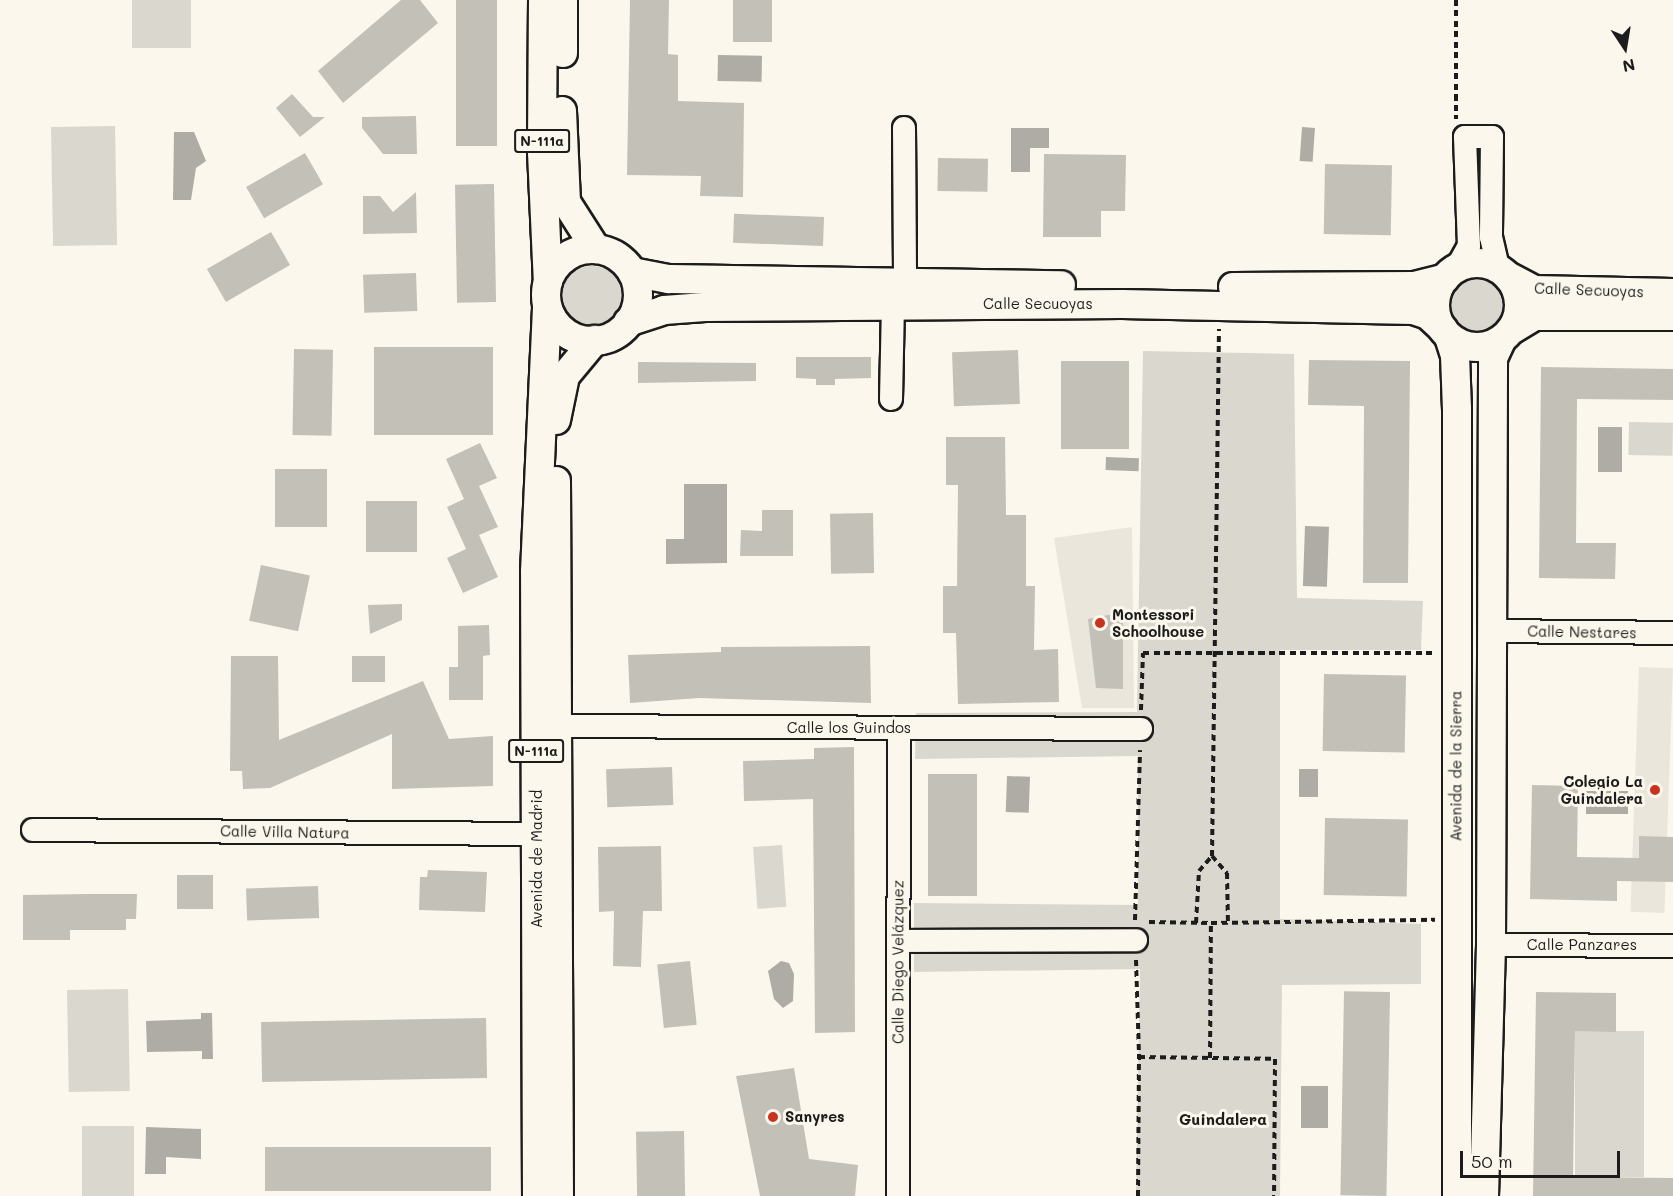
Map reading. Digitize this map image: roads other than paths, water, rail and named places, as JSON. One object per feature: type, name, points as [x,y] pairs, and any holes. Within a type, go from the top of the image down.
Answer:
[{"type":"main road","name":"Avenida de Madrid","points":[[537,1196],[535,572],[547,294],[542,152],[543,0]]},
{"type":"main road","name":"N-111a","points":[[563,0],[563,188],[574,220],[596,249],[623,261],[632,273]]},
{"type":"main road","points":[[595,340],[576,338],[560,328],[547,294],[566,257],[596,249]]},
{"type":"main road","points":[[1484,1196],[1491,945],[1493,358],[1507,335],[1520,302],[1503,272],[1478,264],[1451,273],[1435,303],[1446,333],[1474,348],[1507,335]]},
{"type":"main road","name":"Calle Secuoyas","points":[[1503,272],[1534,290],[1673,292]]},
{"type":"main road","points":[[628,322],[638,298],[632,273]]},
{"type":"main road","name":"Calle Secuoyas","points":[[632,273],[669,279],[899,295],[1413,310],[1428,315],[1446,333]]},
{"type":"main road","name":"Calle Secuoyas","points":[[628,322],[664,310],[899,295],[1414,286],[1451,273]]},
{"type":"main road","name":"Calle Secuoyas","points":[[1507,335],[1535,316],[1673,316]]},
{"type":"main road","name":"N-111a","points":[[595,340],[614,335],[628,322]]},
{"type":"main road","name":"Avenida de la Sierra","points":[[1446,333],[1457,387],[1457,1196]]},
{"type":"main road","name":"Avenida de Madrid","points":[[559,1196],[556,402],[565,376],[595,340]]},
{"type":"street","points":[[891,399],[899,295],[904,128]]},
{"type":"street","points":[[1451,273],[1469,246],[1461,130],[1492,137],[1491,237],[1503,272]]},
{"type":"street","name":"Calle Nestares","points":[[1491,631],[1673,633]]},
{"type":"street","name":"Calle los Guindos","points":[[557,726],[1141,729]]},
{"type":"street","name":"Calle Diego Velázquez","points":[[898,729],[898,1196]]},
{"type":"street","name":"Calle Villa Natura","points":[[33,830],[536,834]]},
{"type":"street","points":[[898,941],[1136,931]]},
{"type":"street","name":"Calle Panzares","points":[[1491,945],[1673,946]]},
{"type":"place","name":"Montessori Schoolhouse","points":[[1100,623]]},
{"type":"place","name":"Colegio La Guindalera","points":[[1655,790]]},
{"type":"place","name":"Sanyres","points":[[773,1117]]},
{"type":"district","name":"Guindalera","points":[[1223,1119]]}]
